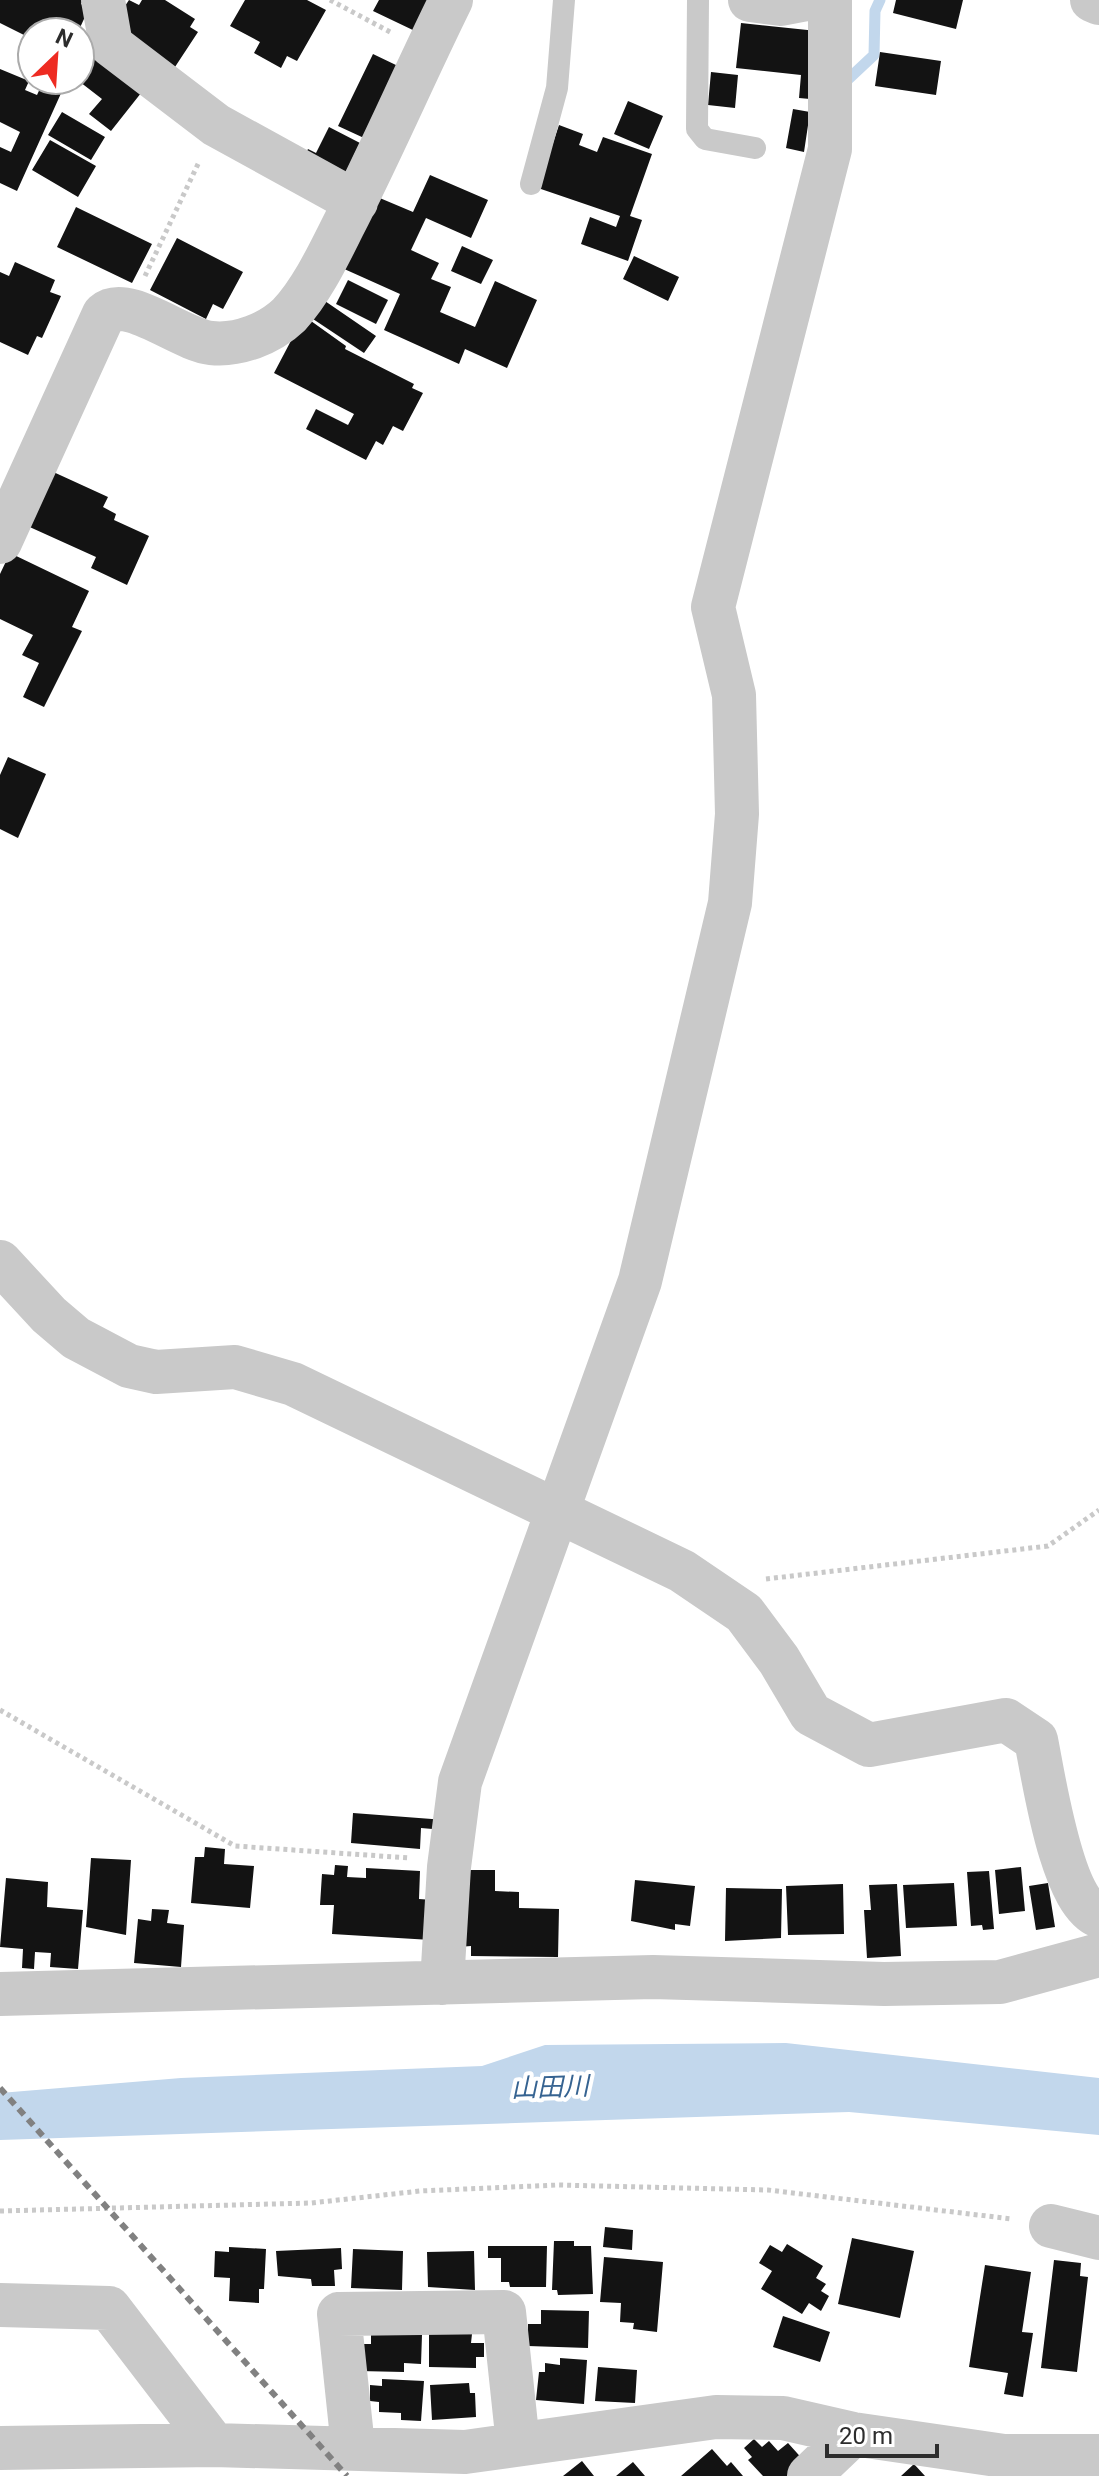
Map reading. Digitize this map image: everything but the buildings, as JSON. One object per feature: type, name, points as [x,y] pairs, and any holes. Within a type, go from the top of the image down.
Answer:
[{"type":"street","points":[[103,0],[111,45],[216,125],[356,202]]},
{"type":"street","points":[[0,542],[104,314],[117,307],[130,309],[194,340],[232,343],[270,329],[296,305],[322,267],[356,202],[451,0]]},
{"type":"street","points":[[750,0],[781,4],[802,0]]},
{"type":"street","points":[[442,1983],[450,1860],[460,1782],[640,1281],[730,903],[737,814],[734,695],[713,607],[830,149],[830,0]]},
{"type":"street","points":[[1092,0],[1099,3]]},
{"type":"street","points":[[0,1262],[49,1315],[76,1338],[129,1366],[156,1372],[235,1367],[293,1384],[682,1571],[744,1613],[779,1660],[811,1714],[869,1745],[1006,1720],[1036,1740],[1063,1867],[1090,1912],[1099,1916]]},
{"type":"street","points":[[0,1994],[653,1977],[884,1984],[1000,1982],[1099,1955]]},
{"type":"street","points":[[1051,2226],[1099,2238]]},
{"type":"street","points":[[0,2305],[109,2308],[240,2456]]},
{"type":"street","points":[[353,2447],[339,2314],[504,2312],[518,2444]]},
{"type":"street","points":[[0,2448],[240,2456],[353,2447],[464,2464],[518,2444],[716,2417],[783,2418],[1011,2466],[1099,2456]]},
{"type":"street","points":[[809,2476],[853,2434]]},
{"type":"lane","points":[[531,184],[557,88],[564,0]]},
{"type":"lane","points":[[698,0],[697,129],[705,139],[755,148]]},
{"type":"path","points":[[330,0],[336,6],[427,50]]},
{"type":"path","points":[[130,309],[216,125]]},
{"type":"path","points":[[705,1587],[1048,1546],[1099,1510]]},
{"type":"path","points":[[0,1710],[235,1846],[450,1860]]},
{"type":"path","points":[[0,2211],[311,2203],[420,2191],[558,2185],[768,2190],[949,2209],[1051,2226]]},
{"type":"water","name":"山田川","points":[[786,2043],[1099,2078],[1099,2135],[849,2112],[0,2140],[0,2093],[181,2078],[482,2066],[545,2045]]},
{"type":"waterway","points":[[842,85],[874,55],[875,11],[880,0]]},
{"type":"railway","points":[[0,2088],[347,2476]]}]
